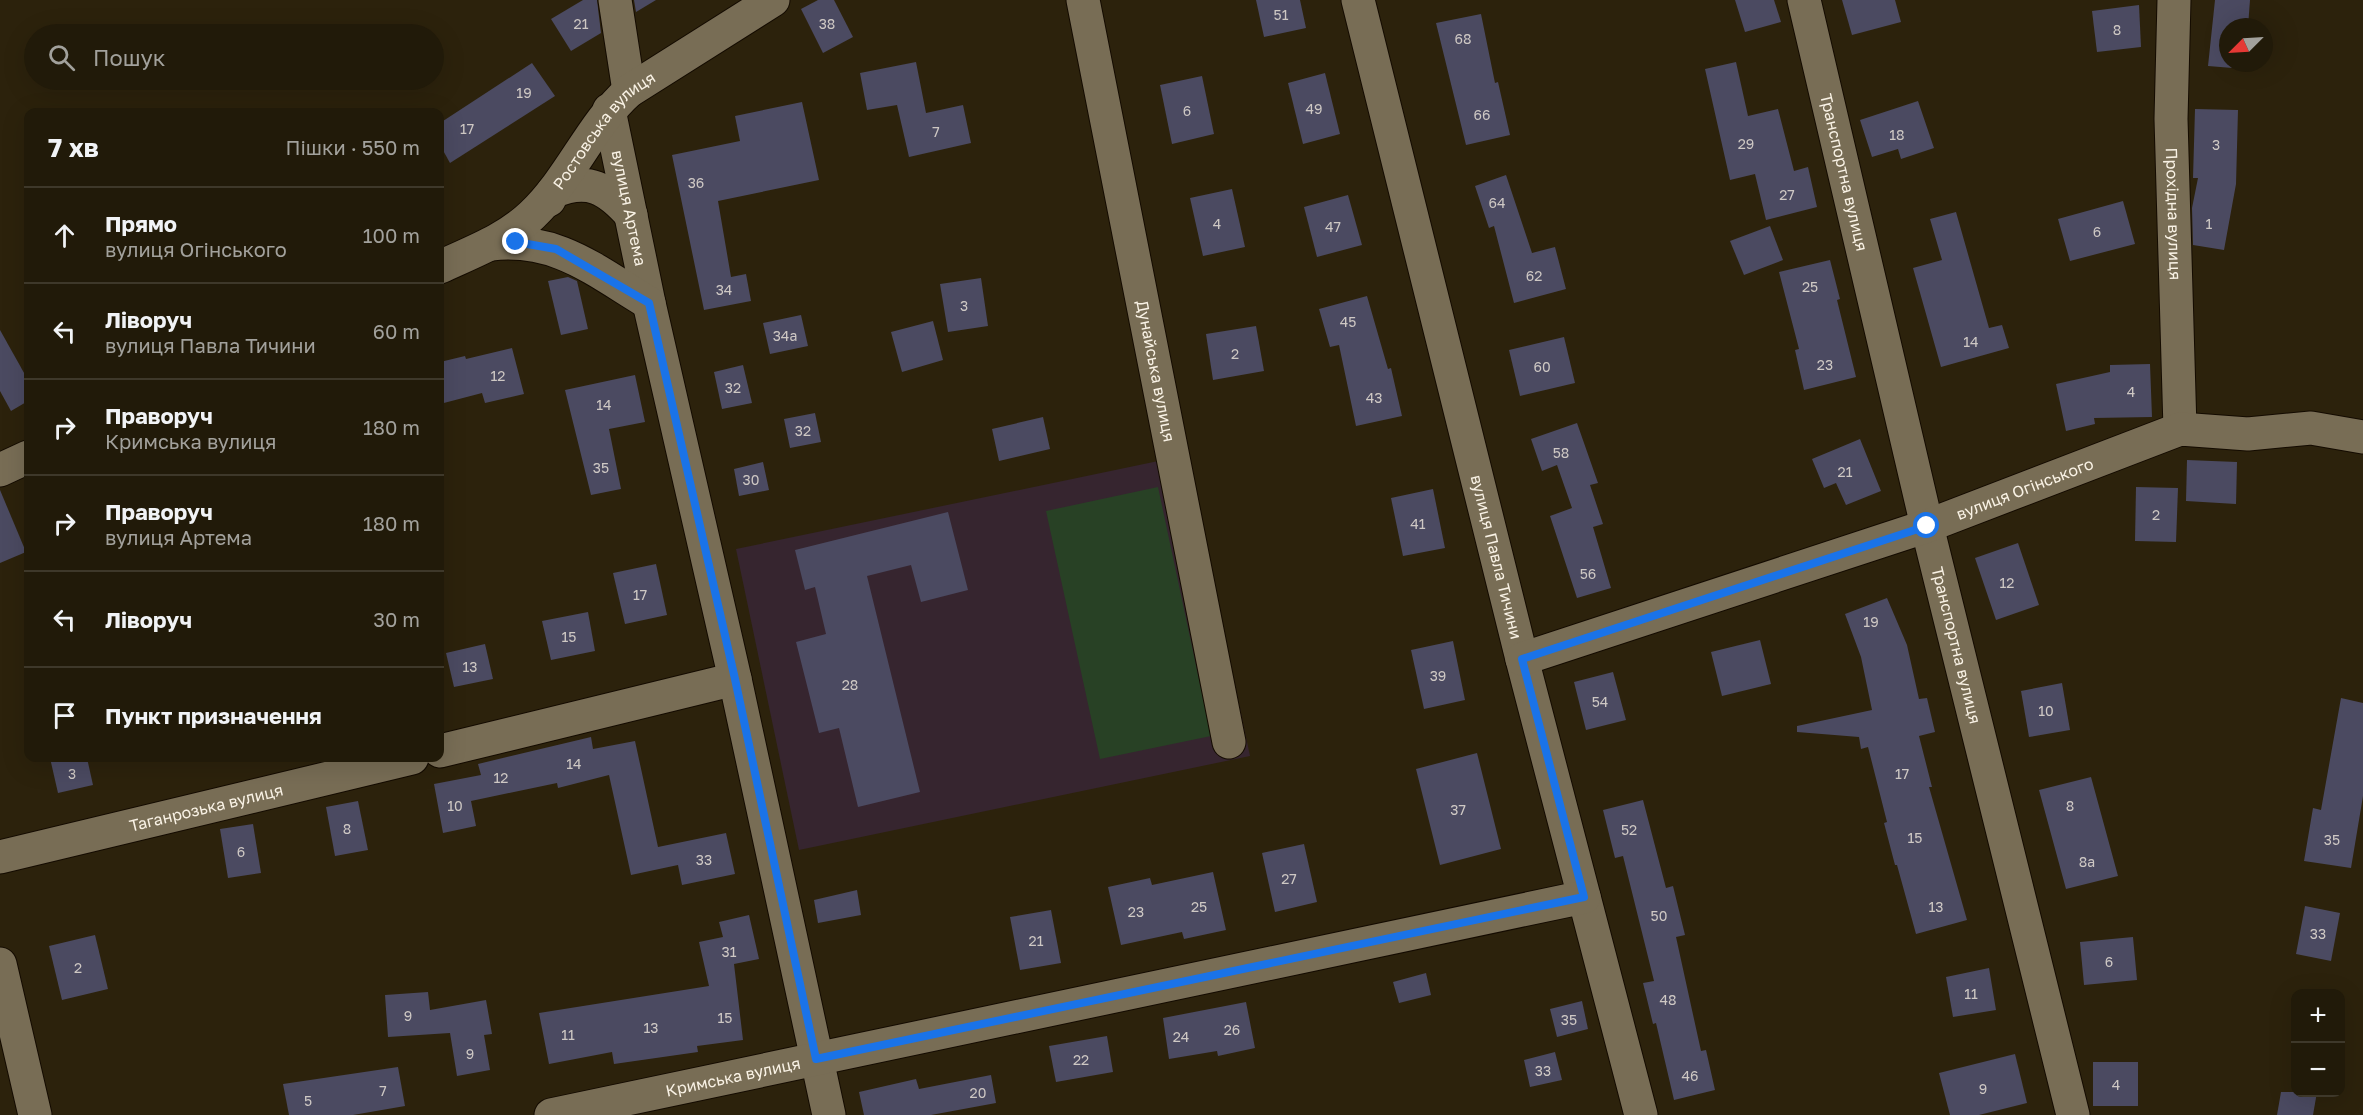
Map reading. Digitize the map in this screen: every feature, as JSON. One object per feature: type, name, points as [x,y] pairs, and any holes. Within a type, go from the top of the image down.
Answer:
[{"type":"street","name":"вулиця Артема","points":[[615,0],[619,100],[631,215],[735,679],[829,1115]]},
{"type":"street","name":"Ростовська вулиця","points":[[444,265],[491,244],[526,221],[553,192],[619,100],[773,0]]},
{"type":"street","name":"Дунайська вулиця","points":[[1083,0],[1229,742]]},
{"type":"street","name":"вулиця Павла Тичини","points":[[1358,0],[1522,659],[1641,1115]]},
{"type":"street","name":"Транспортна вулиця","points":[[1804,0],[1927,526],[2073,1115]]},
{"type":"street","name":"Прохідна вулиця","points":[[2174,0],[2171,119],[2180,429]]},
{"type":"street","points":[[556,249],[547,235],[543,221],[553,192],[570,184],[586,184],[602,189],[631,215]]},
{"type":"street","points":[[491,244],[516,242],[556,249],[649,303]]},
{"type":"street","name":"вулиця Огінського","points":[[1522,659],[1927,526],[2180,429],[2248,434],[2311,428],[2363,437]]},
{"type":"street","points":[[0,470],[24,459]]},
{"type":"street","points":[[444,750],[735,679]]},
{"type":"street","name":"Таганрозька вулиця","points":[[0,857],[395,762]]},
{"type":"street","name":"Кримська вулиця","points":[[551,1115],[1584,897]]},
{"type":"street","points":[[0,964],[35,1115]]},
{"type":"shaded area","points":[[1187,455],[1250,756],[799,850],[736,549]]},
{"type":"green space","points":[[1158,487],[1211,736],[1100,759],[1046,511]]},
{"type":"building","points":[[583,0],[597,0],[601,33],[571,51],[551,19]]},
{"type":"building","points":[[634,0],[656,0],[636,12]]},
{"type":"building","points":[[818,0],[834,0],[853,37],[823,53],[801,9]]},
{"type":"building","points":[[1256,0],[1300,0],[1306,28],[1264,37]]},
{"type":"building","points":[[1735,0],[1774,0],[1781,22],[1745,32]]},
{"type":"building","points":[[1842,0],[1895,0],[1901,22],[1852,35]]},
{"type":"building","points":[[2215,0],[2250,0],[2249,18],[2219,18],[2219,67],[2208,66]]},
{"type":"building","points":[[2139,5],[2141,47],[2097,52],[2092,11]]},
{"type":"building","points":[[1481,14],[1495,83],[1498,82],[1510,135],[1466,145],[1436,23]]},
{"type":"building","points":[[916,62],[926,113],[963,105],[971,143],[909,157],[897,105],[867,110],[860,73]]},
{"type":"building","points":[[1736,62],[1748,116],[1778,109],[1794,171],[1808,167],[1817,207],[1766,220],[1755,174],[1730,180],[1705,69]]},
{"type":"building","points":[[532,63],[555,96],[450,163],[444,152],[444,120]]},
{"type":"building","points":[[1325,73],[1340,134],[1303,144],[1288,83]]},
{"type":"building","points":[[1202,76],[1214,134],[1172,144],[1160,85]]},
{"type":"building","points":[[1918,101],[1934,148],[1901,159],[1898,149],[1872,157],[1860,120]]},
{"type":"building","points":[[802,102],[819,180],[718,201],[731,277],[746,274],[751,301],[704,310],[672,155],[740,141],[735,116]]},
{"type":"building","points":[[2195,109],[2238,110],[2236,184],[2224,250],[2193,245],[2192,208],[2198,178],[2193,178]]},
{"type":"building","points":[[1506,175],[1532,253],[1555,247],[1566,289],[1514,303],[1494,226],[1489,228],[1475,186]]},
{"type":"building","points":[[1232,189],[1245,247],[1203,256],[1190,198]]},
{"type":"building","points":[[1348,195],[1362,245],[1317,257],[1304,207]]},
{"type":"building","points":[[2123,201],[2135,244],[2070,261],[2058,219]]},
{"type":"building","points":[[1956,212],[1989,328],[2002,325],[2009,348],[1941,367],[1913,268],[1942,260],[1930,219]]},
{"type":"building","points":[[1770,226],[1783,260],[1744,275],[1730,241]]},
{"type":"building","points":[[1830,260],[1840,299],[1837,300],[1856,377],[1804,390],[1795,350],[1799,349],[1779,272]]},
{"type":"building","points":[[568,277],[577,281],[588,329],[561,335],[548,281]]},
{"type":"building","points":[[981,278],[988,326],[948,332],[940,284]]},
{"type":"building","points":[[1367,296],[1388,369],[1391,368],[1402,416],[1356,426],[1339,345],[1330,347],[1319,309]]},
{"type":"building","points":[[801,315],[808,346],[770,354],[763,323]]},
{"type":"building","points":[[933,321],[943,360],[902,372],[891,332]]},
{"type":"building","points":[[1256,326],[1264,371],[1213,380],[1206,334]]},
{"type":"building","points":[[0,330],[24,373],[24,403],[11,411],[0,391]]},
{"type":"building","points":[[1564,337],[1575,383],[1520,396],[1509,350]]},
{"type":"building","points":[[512,348],[524,394],[485,403],[482,393],[444,403],[444,361],[465,356],[466,359]]},
{"type":"building","points":[[2150,364],[2152,417],[2094,418],[2095,424],[2066,431],[2056,384],[2110,372],[2110,365]]},
{"type":"building","points":[[743,365],[752,403],[722,409],[714,372]]},
{"type":"building","points":[[635,375],[645,422],[609,429],[621,489],[591,495],[565,390]]},
{"type":"building","points":[[815,413],[821,442],[790,448],[784,419]]},
{"type":"building","points":[[1043,417],[1050,449],[999,461],[992,429]]},
{"type":"building","points":[[1577,423],[1598,483],[1590,485],[1603,524],[1593,527],[1611,588],[1577,598],[1550,516],[1572,508],[1557,465],[1542,471],[1531,439]]},
{"type":"building","points":[[1860,439],[1881,491],[1846,505],[1836,483],[1824,488],[1812,459]]},
{"type":"building","points":[[2187,460],[2237,462],[2236,504],[2186,501]]},
{"type":"building","points":[[763,462],[769,490],[739,496],[734,469]]},
{"type":"building","points":[[2136,487],[2178,488],[2176,542],[2135,541]]},
{"type":"building","points":[[1433,489],[1445,548],[1403,556],[1391,498]]},
{"type":"building","points":[[0,490],[24,547],[24,553],[0,563]]},
{"type":"building","points":[[948,512],[968,590],[921,602],[911,565],[867,576],[920,792],[858,807],[839,728],[819,733],[796,642],[826,634],[815,587],[805,590],[795,550]]},
{"type":"building","points":[[2018,543],[2039,605],[1996,620],[1975,558]]},
{"type":"building","points":[[656,564],[667,615],[625,624],[613,573]]},
{"type":"building","points":[[1887,598],[1907,645],[1919,699],[1927,698],[1935,732],[1919,736],[1932,787],[1929,787],[1967,920],[1916,934],[1884,823],[1887,822],[1868,747],[1861,749],[1859,737],[1797,732],[1797,726],[1872,710],[1861,657],[1845,614]]},
{"type":"building","points":[[588,612],[595,651],[551,660],[542,621]]},
{"type":"building","points":[[1760,640],[1771,684],[1722,696],[1711,652]]},
{"type":"building","points":[[1453,641],[1465,700],[1424,709],[1411,650]]},
{"type":"building","points":[[485,644],[493,679],[454,687],[446,653]]},
{"type":"building","points":[[1613,672],[1626,720],[1586,730],[1574,682]]},
{"type":"building","points":[[2062,683],[2070,730],[2029,737],[2021,691]]},
{"type":"building","points":[[2341,698],[2363,703],[2363,796],[2351,868],[2304,861],[2313,808],[2321,810]]},
{"type":"building","points":[[591,737],[593,749],[635,741],[658,847],[726,833],[735,874],[682,885],[678,865],[631,875],[609,775],[558,788],[557,783],[471,801],[476,826],[443,833],[434,784],[481,775],[478,764]]},
{"type":"building","points":[[1477,753],[1501,849],[1440,865],[1416,769]]},
{"type":"building","points":[[51,762],[88,762],[93,785],[58,793]]},
{"type":"building","points":[[2091,777],[2118,876],[2066,889],[2039,790]]},
{"type":"building","points":[[1643,800],[1666,888],[1673,886],[1685,935],[1676,937],[1701,1051],[1706,1050],[1715,1090],[1674,1100],[1656,1023],[1653,1024],[1643,983],[1654,981],[1623,856],[1615,858],[1603,810]]},
{"type":"building","points":[[358,801],[368,850],[335,856],[326,807]]},
{"type":"building","points":[[253,824],[261,873],[228,878],[220,829]]},
{"type":"building","points":[[1304,844],[1317,902],[1275,912],[1262,853]]},
{"type":"building","points":[[1213,872],[1226,930],[1184,939],[1182,932],[1121,945],[1108,887],[1150,878],[1152,885]]},
{"type":"building","points":[[857,890],[861,915],[818,923],[814,900]]},
{"type":"building","points":[[2305,906],[2340,913],[2331,961],[2296,954]]},
{"type":"building","points":[[1051,910],[1061,963],[1020,970],[1010,917]]},
{"type":"building","points":[[749,915],[759,959],[734,964],[743,1040],[697,1046],[698,1052],[614,1064],[612,1052],[549,1064],[539,1013],[709,986],[699,942],[723,937],[719,922]]},
{"type":"building","points":[[95,935],[108,989],[62,1000],[49,946]]},
{"type":"building","points":[[2133,937],[2137,980],[2084,985],[2080,942]]},
{"type":"building","points":[[1989,968],[1996,1010],[1953,1017],[1946,977]]},
{"type":"building","points":[[1426,973],[1431,995],[1399,1003],[1393,982]]},
{"type":"building","points":[[428,992],[430,1010],[486,1000],[492,1034],[484,1035],[490,1070],[457,1076],[450,1033],[388,1037],[385,995]]},
{"type":"building","points":[[1582,1001],[1588,1029],[1557,1037],[1550,1009]]},
{"type":"building","points":[[1246,1002],[1255,1048],[1218,1056],[1217,1051],[1169,1059],[1163,1018]]},
{"type":"building","points":[[1107,1036],[1113,1072],[1056,1082],[1049,1046]]},
{"type":"building","points":[[1555,1052],[1562,1080],[1530,1087],[1524,1060]]},
{"type":"building","points":[[2015,1054],[2027,1103],[1979,1115],[1950,1115],[1939,1073]]},
{"type":"building","points":[[2093,1062],[2138,1062],[2138,1106],[2093,1106]]},
{"type":"building","points":[[398,1067],[405,1106],[353,1115],[289,1115],[283,1084]]},
{"type":"building","points":[[991,1075],[996,1103],[931,1115],[864,1115],[859,1092],[916,1079],[919,1089]]},
{"type":"building","points":[[2281,1092],[2291,1092],[2291,1097],[2316,1097],[2313,1115],[2277,1115]]},
{"type":"route","points":[[516,242],[556,249],[649,303],[735,679],[816,1059],[1584,897],[1522,659],[1927,526]]}]
